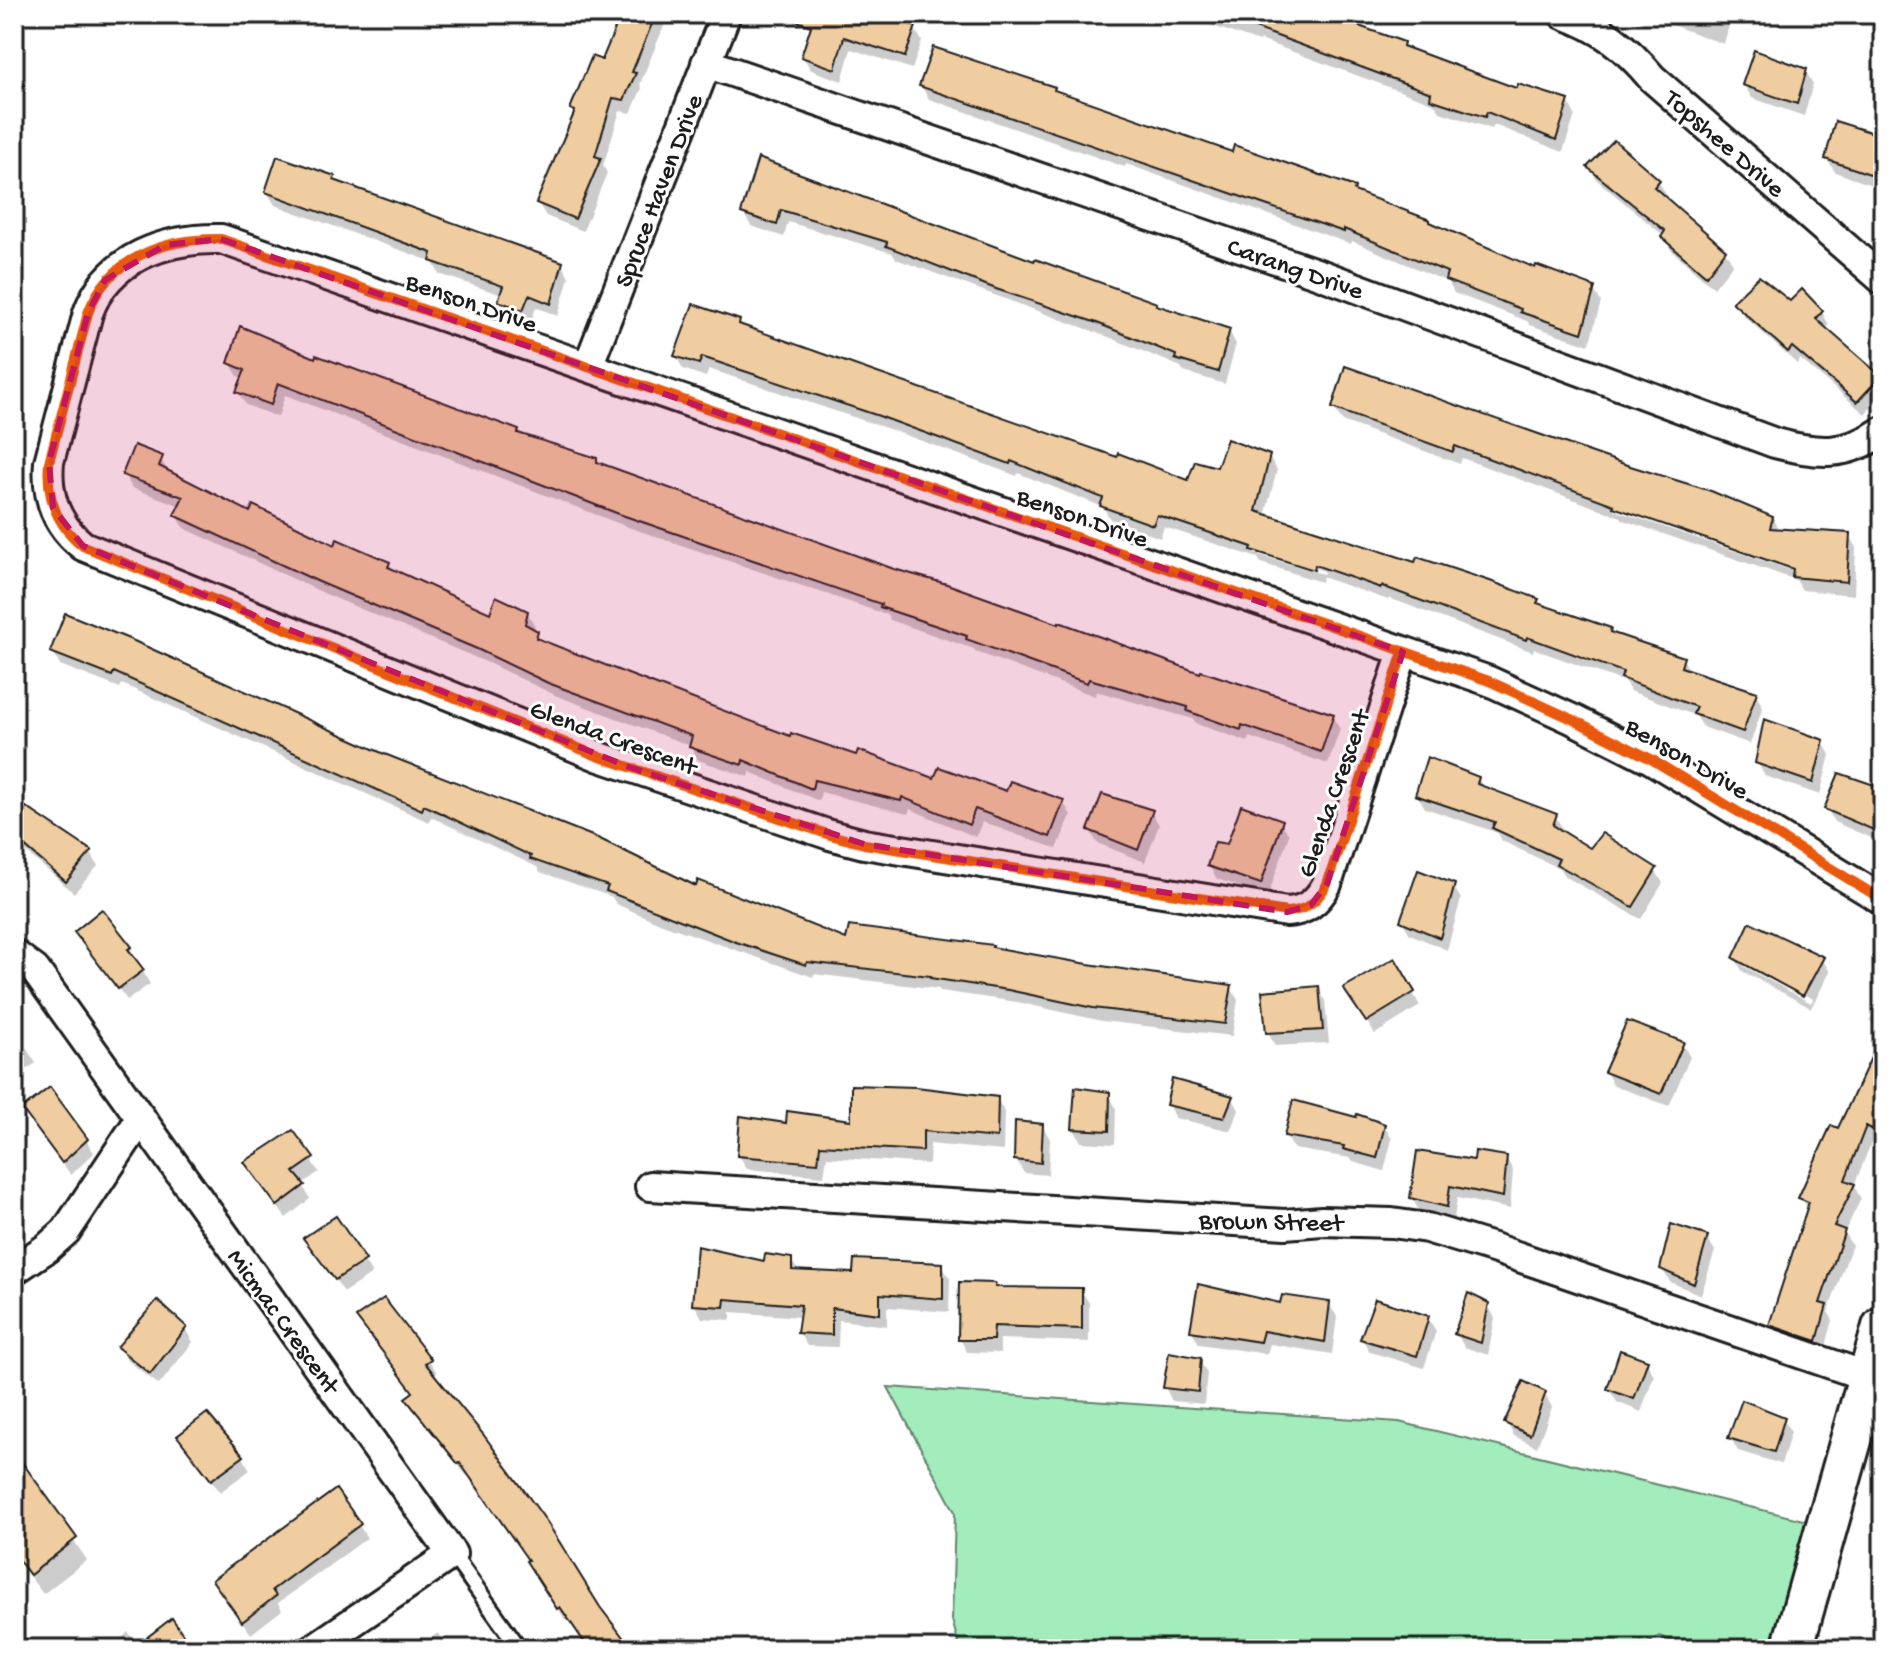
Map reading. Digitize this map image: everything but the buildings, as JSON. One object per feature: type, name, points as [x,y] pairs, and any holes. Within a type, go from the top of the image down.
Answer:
[{"type":"main road","points":[[1792,1649],[1883,1327]]},
{"type":"street","name":"Spruce Haven Drive","points":[[588,366],[726,14]]},
{"type":"street","name":"Topshee Drive","points":[[1563,14],[1591,24],[1625,48],[1652,78],[1883,280]]},
{"type":"street","name":"Carang Drive","points":[[706,63],[1322,275],[1775,443],[1825,452],[1856,446],[1883,431]]},
{"type":"street","name":"Glenda Crescent","points":[[238,243],[201,239],[175,242],[150,251],[110,274],[93,297],[49,462],[51,499],[66,531],[93,551],[629,767],[864,844],[1296,911],[1311,905],[1327,884],[1403,652]]},
{"type":"street","name":"Benson Drive","points":[[238,243],[1489,681],[1612,739],[1679,775],[1883,900]]},
{"type":"street","name":"Micmac Crescent","points":[[14,954],[35,970],[452,1554]]},
{"type":"street","points":[[14,1270],[66,1231],[141,1118]]},
{"type":"street","name":"Brown Street","points":[[650,1186],[1269,1223],[1336,1221],[1427,1228],[1869,1377]]},
{"type":"street","points":[[313,1649],[452,1554]]},
{"type":"lane","points":[[452,1554],[520,1649]]},
{"type":"highlighted area","points":[[221,239],[1403,652],[1327,884],[1311,905],[1287,912],[864,844],[629,767],[83,546],[53,508],[49,462],[88,313],[105,280],[165,245]]},
{"type":"green space","points":[[888,1387],[1399,1422],[1828,1526],[1797,1649],[1696,1649],[1659,1636],[1640,1649],[960,1649],[952,1620],[955,1512]]},
{"type":"cycle path","points":[[1403,652],[1327,884],[1311,904],[1287,912],[864,844],[600,757],[83,546],[66,529],[55,509],[49,487],[49,462],[88,313],[109,278],[124,265],[160,247],[221,239],[1489,681],[1651,759],[1883,900]]}]
